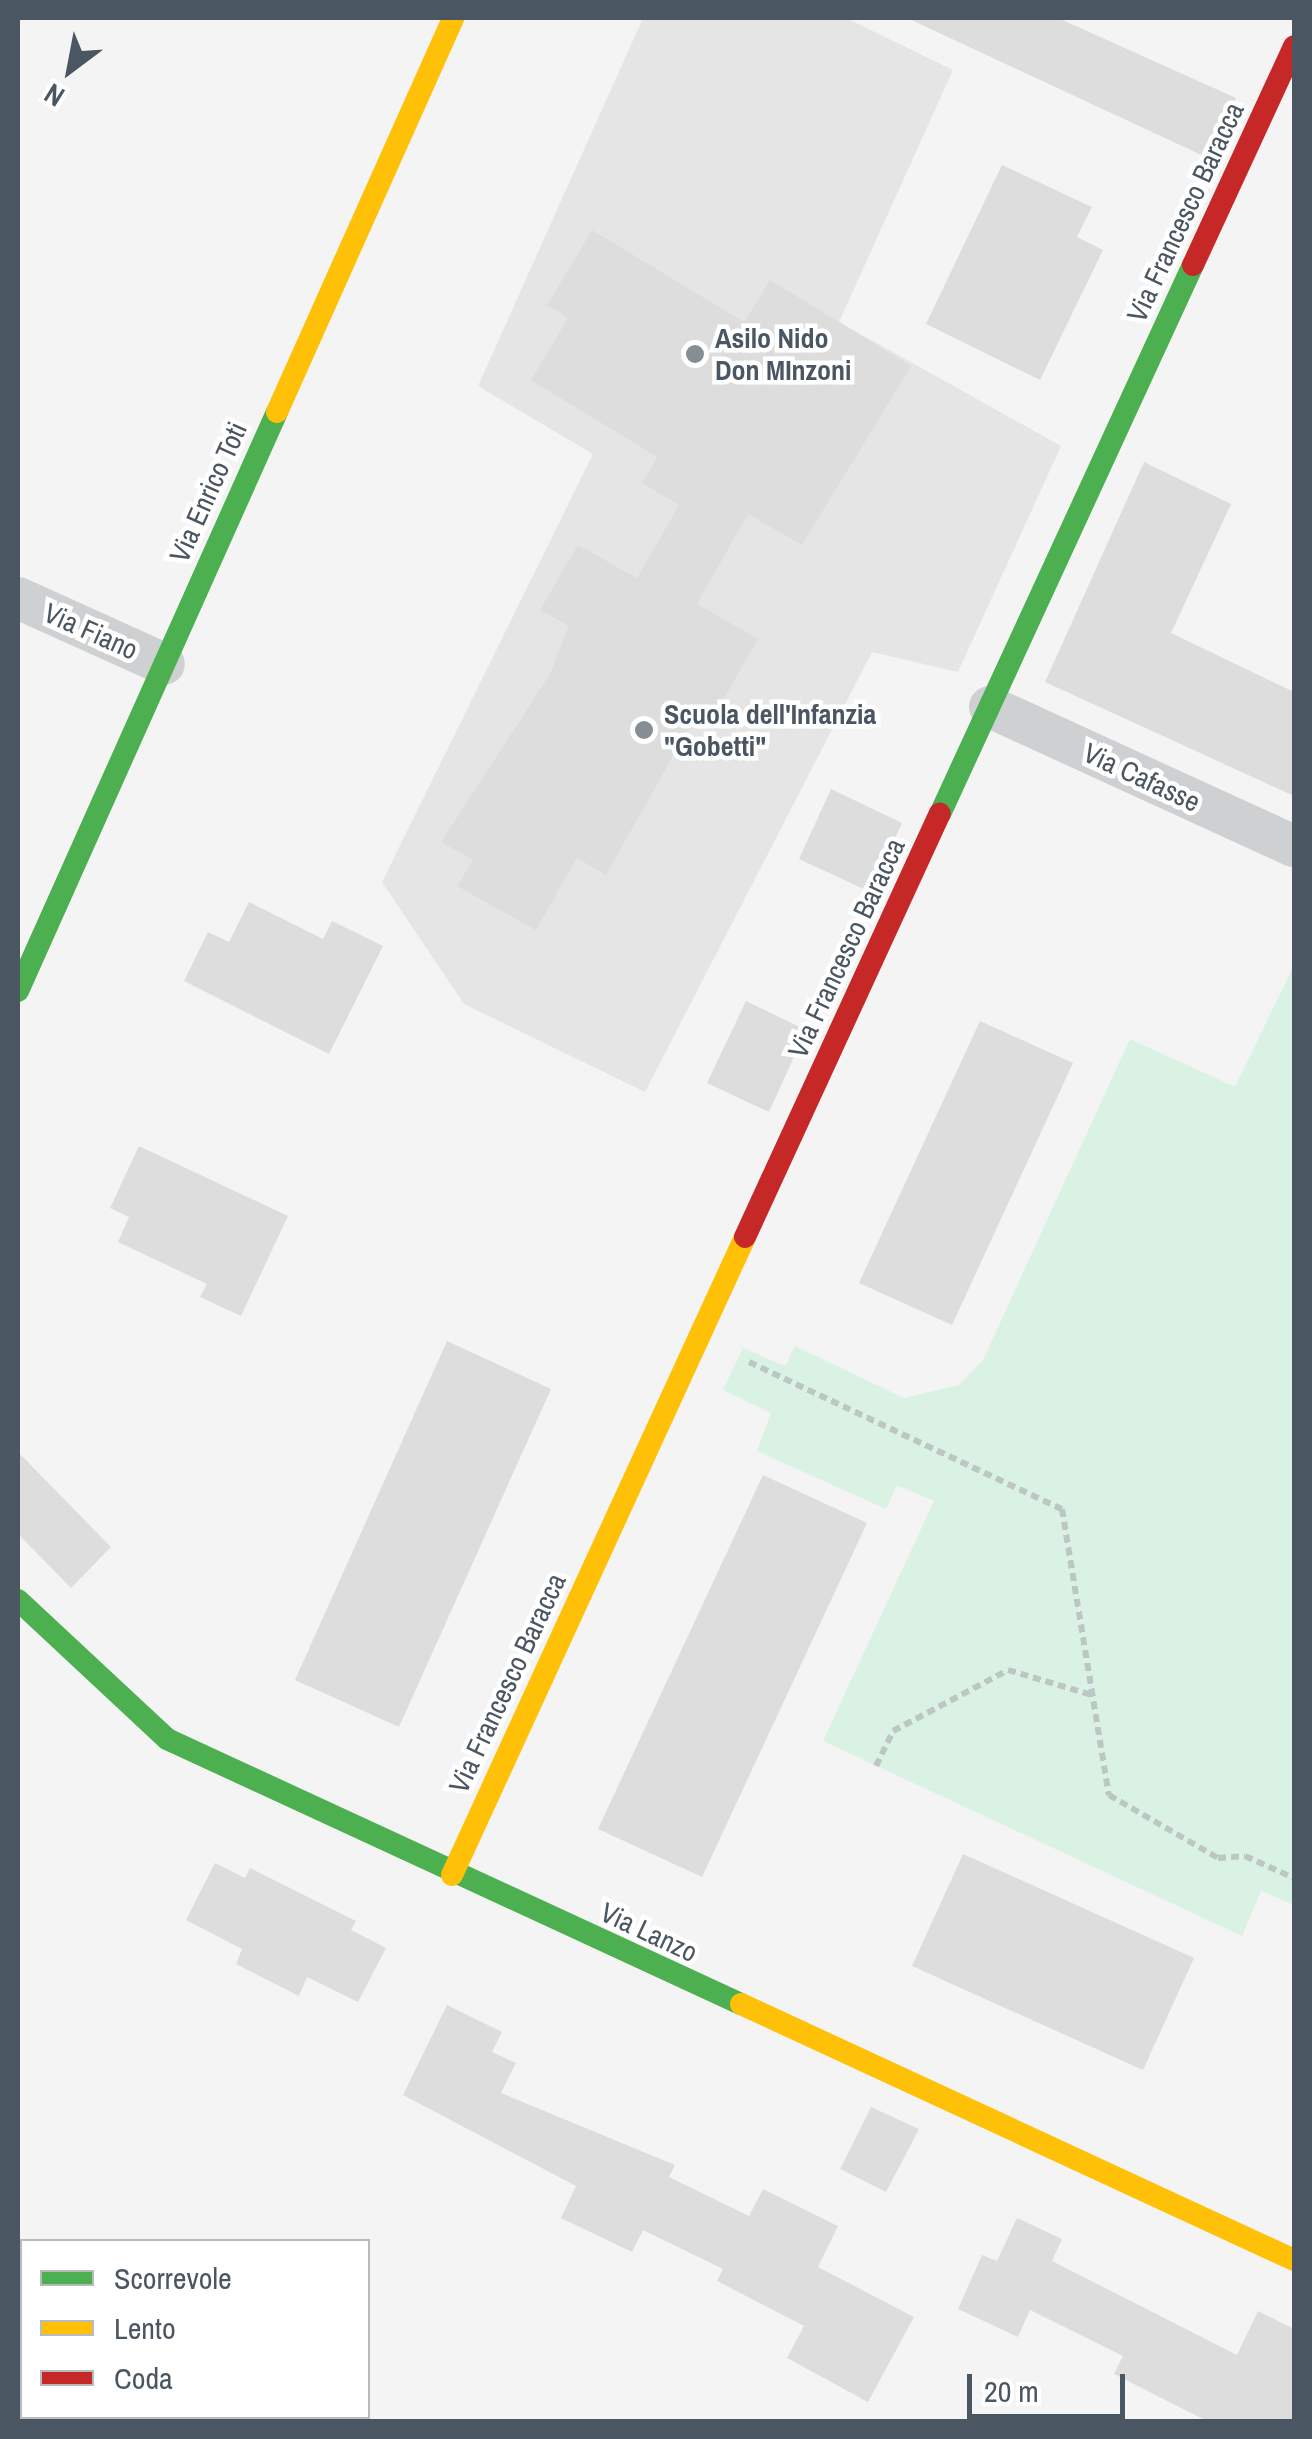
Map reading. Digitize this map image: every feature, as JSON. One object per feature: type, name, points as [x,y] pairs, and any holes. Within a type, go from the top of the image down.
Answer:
[{"type":"street","name":"Via Enrico Toti","points":[[18,991],[453,18]]},
{"type":"street","name":"Via Francesco Baracca","points":[[452,1874],[1294,46]]},
{"type":"street","name":"Via Fiano","points":[[18,598],[164,664]]},
{"type":"street","name":"Via Cafasse","points":[[990,707],[1294,846]]},
{"type":"street","name":"Via Lanzo","points":[[18,1600],[167,1739],[1294,2260]]},
{"type":"path","points":[[738,1357],[1062,1509],[1109,1795],[1218,1858],[1245,1856],[1294,1878]]},
{"type":"path","points":[[876,1766],[893,1731],[1008,1670],[1092,1695]]},
{"type":"shaded area","points":[[643,18],[846,18],[953,70],[839,322],[1061,446],[958,672],[872,652],[645,1092],[464,1004],[382,882],[593,454],[478,386]]},
{"type":"green space","points":[[1294,965],[1294,1905],[1261,1891],[1242,1936],[823,1741],[934,1501],[897,1485],[886,1509],[757,1451],[771,1413],[723,1390],[743,1348],[785,1366],[795,1346],[904,1398],[959,1385],[983,1360],[1130,1039],[1235,1087]]},
{"type":"building","points":[[907,18],[1058,18],[1236,98],[1208,158]]},
{"type":"building","points":[[1002,165],[1092,207],[1077,237],[1103,250],[1040,380],[926,324]]},
{"type":"building","points":[[592,230],[744,322],[770,280],[911,366],[802,545],[748,514],[697,604],[758,639],[713,718],[699,710],[606,875],[577,858],[536,930],[457,886],[473,860],[441,842],[550,674],[569,626],[540,610],[578,545],[637,578],[679,505],[642,483],[657,457],[531,380],[568,318],[547,305]]},
{"type":"building","points":[[1144,462],[1231,504],[1171,633],[1294,692],[1294,796],[1045,682]]},
{"type":"building","points":[[831,789],[902,823],[870,892],[799,859]]},
{"type":"building","points":[[249,902],[323,939],[332,921],[383,946],[329,1054],[184,981],[208,932],[229,942]]},
{"type":"building","points":[[746,1001],[806,1030],[769,1112],[707,1083]]},
{"type":"building","points":[[980,1021],[1073,1063],[952,1325],[859,1283]]},
{"type":"building","points":[[139,1146],[288,1216],[241,1316],[200,1297],[207,1284],[118,1242],[129,1217],[110,1208]]},
{"type":"building","points":[[447,1341],[551,1389],[399,1727],[295,1680]]},
{"type":"building","points":[[18,1452],[111,1547],[71,1588],[18,1534]]},
{"type":"building","points":[[763,1475],[867,1523],[702,1877],[598,1829]]},
{"type":"building","points":[[963,1854],[1194,1958],[1143,2070],[912,1966]]},
{"type":"building","points":[[215,1863],[245,1878],[250,1868],[356,1921],[351,1930],[386,1948],[358,2002],[307,1977],[299,1996],[236,1964],[242,1949],[186,1920]]},
{"type":"building","points":[[447,2005],[502,2032],[492,2052],[516,2063],[501,2093],[675,2165],[669,2177],[749,2216],[763,2189],[838,2226],[818,2267],[914,2317],[868,2402],[787,2358],[804,2326],[717,2281],[723,2269],[643,2230],[632,2252],[561,2218],[576,2186],[403,2095]]},
{"type":"building","points":[[871,2107],[919,2129],[886,2192],[840,2169]]},
{"type":"building","points":[[1017,2218],[1062,2239],[1052,2261],[1237,2355],[1258,2311],[1294,2329],[1294,2422],[1209,2422],[1114,2374],[1123,2356],[1030,2310],[1018,2337],[958,2309],[982,2255],[997,2261]]},
{"type":"traffic: fast","points":[[940,814],[1193,265]]},
{"type":"traffic: fast","points":[[18,991],[277,412]]},
{"type":"traffic: fast","points":[[18,1600],[167,1739],[741,2004]]},
{"type":"traffic: slow","points":[[277,412],[453,18]]},
{"type":"traffic: slow","points":[[452,1875],[745,1237]]},
{"type":"traffic: slow","points":[[741,2004],[1294,2260]]},
{"type":"traffic: jam","points":[[1193,265],[1294,46]]},
{"type":"traffic: jam","points":[[745,1237],[940,814]]},
{"type":"place","name":"Asilo Nido Don MInzoni","points":[[695,354]]},
{"type":"place","name":"Scuola dell'Infanzia \"Gobetti\"","points":[[644,730]]}]
